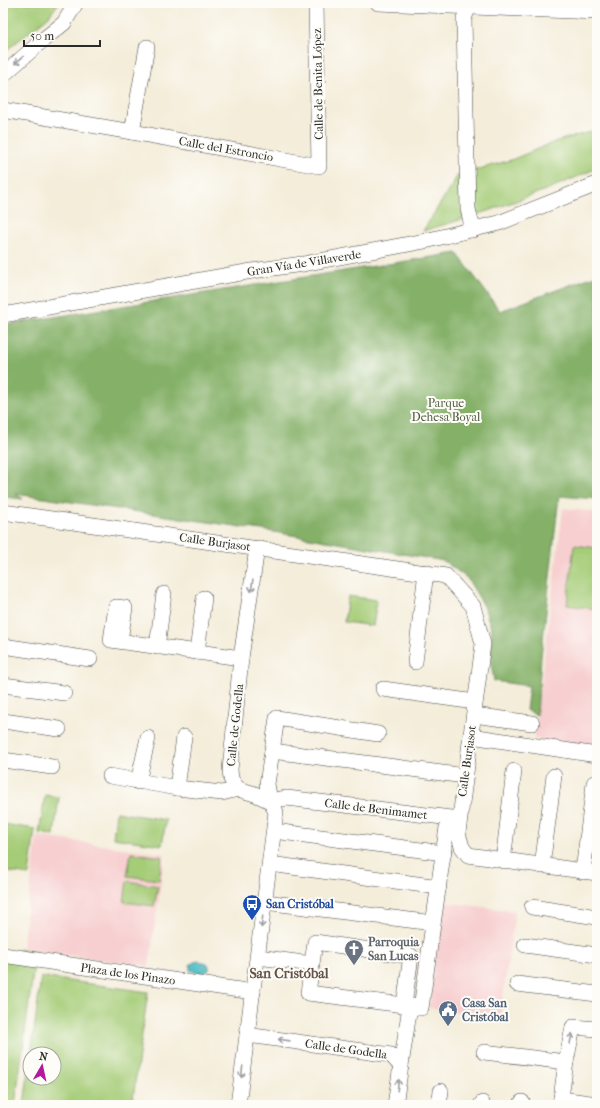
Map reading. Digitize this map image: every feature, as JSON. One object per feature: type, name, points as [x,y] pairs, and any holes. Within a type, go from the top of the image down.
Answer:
[{"type":"street","points":[[3,75],[44,38],[64,23],[76,3]]},
{"type":"street","name":"Calle de Benita López","points":[[316,3],[320,166]]},
{"type":"street","points":[[378,3],[468,5],[597,12]]},
{"type":"street","points":[[468,5],[464,19],[468,209],[473,230]]},
{"type":"street","points":[[132,132],[147,47]]},
{"type":"street","name":"Calle del Estroncio","points":[[3,110],[320,166]]},
{"type":"street","name":"Gran Vía de Villaverde","points":[[3,315],[252,271],[425,245],[499,223],[597,184]]},
{"type":"street","name":"Gran Vía de Villaverde","points":[[3,323],[276,274],[354,263],[500,228],[575,202],[597,192]]},
{"type":"street","name":"Calle Burjasot","points":[[3,512],[446,576],[473,606],[483,644],[459,819]]},
{"type":"street","name":"Calle de Godella","points":[[238,789],[231,779],[230,770],[241,658],[257,548]]},
{"type":"street","points":[[415,662],[426,572]]},
{"type":"street","points":[[157,647],[164,594]]},
{"type":"street","points":[[197,652],[204,598]]},
{"type":"street","points":[[120,641],[241,658]]},
{"type":"street","points":[[3,646],[90,659]]},
{"type":"street","points":[[3,685],[64,693]]},
{"type":"street","points":[[383,689],[474,708],[532,724]]},
{"type":"street","points":[[238,1105],[276,812],[270,801],[267,784],[277,718],[378,734]]},
{"type":"street","points":[[3,721],[59,729]]},
{"type":"street","points":[[471,736],[597,755]]},
{"type":"street","points":[[177,788],[184,737]]},
{"type":"street","points":[[138,782],[148,738]]},
{"type":"street","points":[[272,752],[465,776]]},
{"type":"street","points":[[3,760],[52,767]]},
{"type":"street","points":[[503,861],[514,771]]},
{"type":"street","points":[[110,776],[177,788],[222,793],[238,789],[255,794],[270,801]]},
{"type":"street","points":[[542,866],[554,776]]},
{"type":"street","points":[[459,819],[458,838],[468,855],[590,873],[594,783]]},
{"type":"street","name":"Calle de Benimamet","points":[[270,801],[287,798],[459,819]]},
{"type":"street","points":[[401,1066],[412,1006],[434,923],[447,828],[459,819]]},
{"type":"street","points":[[274,831],[444,852]]},
{"type":"street","points":[[270,864],[439,887]]},
{"type":"street","points":[[264,902],[434,923]]},
{"type":"street","points":[[532,907],[597,917]]},
{"type":"street","points":[[315,942],[411,956],[412,1006],[308,993],[315,942]]},
{"type":"street","points":[[525,945],[597,955]]},
{"type":"street","name":"Plaza de los Pinazo","points":[[3,955],[253,992]]},
{"type":"street","points":[[258,956],[312,964]]},
{"type":"street","points":[[517,984],[597,994]]},
{"type":"street","points":[[593,1104],[560,1102],[573,1027],[597,1029]]},
{"type":"street","name":"Calle de Godella","points":[[247,1035],[391,1055],[401,1066],[395,1105]]},
{"type":"street","points":[[484,1052],[566,1062]]},
{"type":"shaded area","points":[[563,508],[597,512],[597,748],[534,739]]},
{"type":"shaded area","points":[[37,836],[165,854],[149,966],[22,949]]},
{"type":"shaded area","points":[[443,902],[515,911],[500,1018],[429,1008]]},
{"type":"green space","points":[[3,3],[59,3],[48,17],[3,53]]},
{"type":"green space","points":[[597,130],[597,168],[511,203],[423,231],[458,175],[511,160],[557,141]]},
{"type":"green space","name":"Parque Dehesa Boyal","points":[[457,253],[500,311],[597,275],[597,499],[559,496],[541,657],[537,715],[526,710],[529,686],[494,681],[490,658],[492,631],[484,606],[467,578],[444,561],[262,530],[16,494],[23,499],[3,497],[3,325]]},
{"type":"green space","points":[[574,545],[597,548],[596,609],[567,605]]},
{"type":"green space","points":[[348,596],[377,600],[373,626],[344,622]]},
{"type":"green space","points":[[45,795],[59,797],[54,835],[39,833]]},
{"type":"green space","points":[[116,812],[166,820],[162,845],[113,838]]},
{"type":"green space","points":[[3,824],[35,829],[29,875],[3,871]]},
{"type":"green space","points":[[131,853],[162,857],[159,880],[127,876]]},
{"type":"green space","points":[[127,881],[158,886],[154,906],[124,902]]},
{"type":"green space","points":[[19,949],[36,951],[15,1105],[3,1105],[3,955],[18,957]]},
{"type":"green space","points":[[41,977],[148,992],[132,1105],[24,1105],[26,1086],[62,1086],[62,1046],[32,1046]]},
{"type":"water","points":[[199,961],[207,963],[209,970],[207,972],[198,973],[190,970],[190,965]]},
{"type":"place","name":"San Cristóbal","points":[[252,921]]},
{"type":"place","name":"Parroquia San Lucas","points":[[354,966]]},
{"type":"place","name":"Casa San Cristóbal","points":[[448,1027]]},
{"type":"district","name":"San Cristóbal","points":[[289,973]]}]
